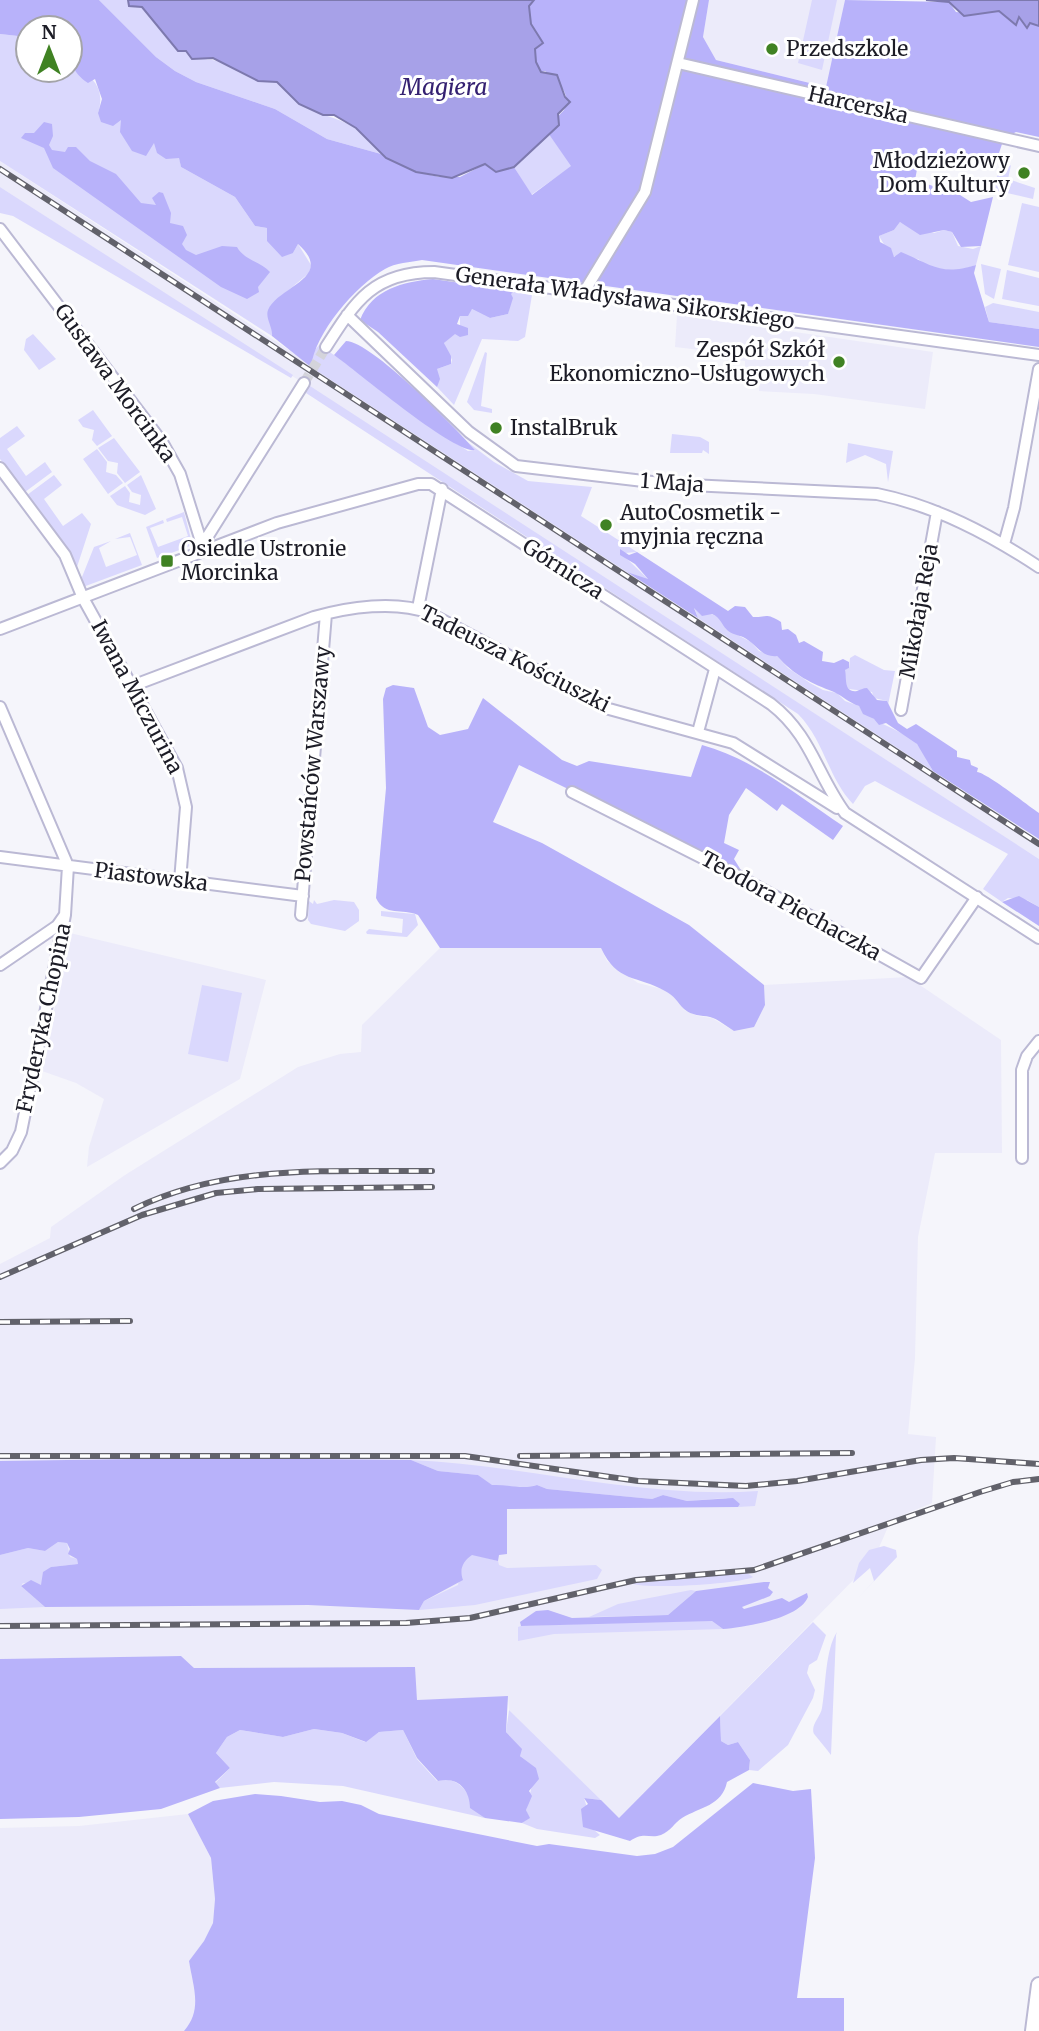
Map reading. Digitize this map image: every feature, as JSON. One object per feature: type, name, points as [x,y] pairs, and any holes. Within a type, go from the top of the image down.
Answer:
[{"type":"street","points":[[584,292],[645,192],[692,0]]},
{"type":"street","name":"Harcerska","points":[[678,63],[1039,146]]},
{"type":"street","name":"Gustawa Morcinka","points":[[0,229],[162,442],[180,474],[204,551]]},
{"type":"street","name":"Generała Władysława Sikorskiego","points":[[326,347],[365,292],[379,283],[419,272],[455,274],[1039,355]]},
{"type":"street","name":"1 Maja","points":[[347,315],[478,440],[516,466],[669,484],[857,491],[900,499],[937,512],[1004,544],[1039,567]]},
{"type":"street","points":[[1004,544],[1014,508],[1039,369]]},
{"type":"street","points":[[204,551],[206,539],[304,383]]},
{"type":"street","points":[[0,468],[56,542],[83,598]]},
{"type":"street","name":"Górnicza","points":[[0,629],[278,523],[418,484],[431,484],[715,668],[790,720],[801,733],[845,813],[1039,938]]},
{"type":"street","points":[[418,608],[442,489]]},
{"type":"street","name":"Mikołaja Reja","points":[[901,710],[937,512]]},
{"type":"street","name":"Iwana Miczurina","points":[[83,598],[177,768],[183,784],[186,807],[180,881]]},
{"type":"street","name":"Tadeusza Kościuszki","points":[[132,687],[326,614],[407,605],[418,608],[609,709],[733,743],[845,813]]},
{"type":"street","name":"Powstańców Warszawy","points":[[301,915],[326,614]]},
{"type":"street","points":[[698,732],[715,668]]},
{"type":"street","points":[[0,707],[68,866]]},
{"type":"street","points":[[804,787],[817,786],[823,776]]},
{"type":"street","name":"Teodora Piechaczka","points":[[572,792],[744,879],[921,978],[977,897]]},
{"type":"street","name":"Piastowska","points":[[0,857],[303,896]]},
{"type":"street","name":"Fryderyka Chopina","points":[[0,1163],[12,1151],[21,1132],[65,915],[68,866]]},
{"type":"street","points":[[0,965],[57,926],[65,915]]},
{"type":"street","points":[[1022,1158],[1022,1070],[1027,1056],[1039,1041]]},
{"type":"street","points":[[1033,2031],[1039,1985]]},
{"type":"shaded area","points":[[0,0],[99,0],[156,57],[196,82],[275,109],[327,139],[381,154],[416,172],[440,177],[460,177],[485,164],[496,172],[514,167],[532,195],[571,166],[548,133],[559,125],[557,119],[564,110],[566,98],[558,83],[545,71],[541,72],[536,62],[535,49],[543,43],[531,24],[529,6],[534,0],[709,0],[703,37],[716,60],[826,87],[845,0],[949,2],[956,12],[975,14],[999,11],[1016,25],[1019,17],[1028,27],[1030,23],[1039,26],[1039,137],[1016,132],[1004,138],[998,156],[988,164],[919,159],[915,180],[960,195],[971,202],[993,197],[981,246],[961,247],[952,232],[944,230],[920,235],[900,222],[894,230],[879,236],[880,242],[891,248],[894,257],[901,252],[945,269],[976,265],[974,273],[989,322],[1039,329],[1039,347],[422,260],[389,267],[361,287],[328,326],[314,354],[311,367],[272,336],[267,313],[282,294],[308,273],[311,265],[308,256],[298,244],[293,253],[282,257],[267,241],[267,228],[255,226],[235,197],[181,167],[179,158],[166,159],[157,153],[154,143],[146,156],[132,151],[120,132],[121,120],[113,126],[101,122],[98,113],[102,99],[95,79],[88,83],[84,80],[84,14],[14,14],[14,36],[0,34]]},
{"type":"shaded area","points":[[99,0],[128,0],[129,6],[142,6],[178,51],[186,51],[192,59],[219,62],[259,81],[278,83],[301,105],[355,127],[381,154],[327,139],[275,109],[196,82],[175,71],[156,57]]},
{"type":"shaded area","name":"Przedszkole","points":[[709,0],[845,0],[827,87],[716,60],[703,37]]},
{"type":"shaded area","points":[[812,0],[837,0],[822,70],[798,63]]},
{"type":"shaded area","points":[[0,34],[14,36],[14,84],[84,84],[84,72],[99,89],[98,113],[121,119],[179,157],[181,167],[235,197],[255,226],[267,228],[293,253],[298,244],[311,265],[309,273],[278,299],[268,317],[273,328],[272,336],[0,161]]},
{"type":"shaded area","points":[[44,122],[52,124],[53,136],[49,145],[52,150],[65,152],[68,147],[76,147],[90,161],[116,174],[141,203],[156,205],[152,198],[159,192],[163,193],[171,213],[170,223],[183,226],[187,235],[182,244],[186,250],[196,255],[222,246],[237,247],[244,255],[270,272],[258,287],[259,292],[247,299],[221,287],[53,168],[44,148],[21,138],[25,133],[34,133]]},
{"type":"shaded area","points":[[548,133],[572,166],[531,195],[514,167]]},
{"type":"shaded area","points":[[0,161],[1039,840],[1039,859],[0,187]]},
{"type":"shaded area","points":[[1011,165],[1008,179],[1035,188],[1033,199],[994,190],[997,176]]},
{"type":"shaded area","points":[[0,187],[293,375],[291,378],[13,216],[0,213]]},
{"type":"shaded area","points":[[1022,203],[1039,207],[1039,272],[1008,265]]},
{"type":"shaded area","points":[[900,222],[934,233],[944,230],[952,232],[958,246],[973,249],[981,246],[976,265],[957,271],[930,268],[918,259],[891,256],[879,236],[894,230]]},
{"type":"shaded area","points":[[981,264],[1001,269],[994,299],[985,294]]},
{"type":"shaded area","points":[[1007,270],[1039,278],[1039,306],[1002,299]]},
{"type":"shaded area","points":[[433,279],[515,291],[511,294],[513,298],[508,314],[490,318],[472,309],[468,316],[460,316],[457,324],[468,328],[468,335],[460,337],[455,334],[444,343],[451,356],[451,364],[437,369],[440,379],[437,387],[378,332],[360,320],[365,309],[380,294],[400,285]]},
{"type":"shaded area","points":[[515,291],[532,295],[525,337],[518,341],[482,339],[454,405],[437,387],[437,369],[451,364],[452,360],[444,343],[460,327],[460,316],[472,309],[490,318],[508,314],[511,294]]},
{"type":"shaded area","points":[[993,303],[1039,312],[1039,329],[989,322],[985,307]]},
{"type":"shaded area","name":"Zespół Szkół Ekonomiczno-Usługowych","points":[[677,315],[933,352],[925,409],[814,394],[759,391],[760,378],[745,375],[745,361],[717,357],[717,352],[675,347]]},
{"type":"shaded area","points":[[33,334],[56,359],[39,370],[24,350],[26,339]]},
{"type":"shaded area","points":[[346,341],[358,345],[393,370],[475,450],[464,448],[427,426],[334,355]]},
{"type":"shaded area","points":[[319,345],[468,451],[475,450],[466,441],[494,462],[528,481],[592,487],[581,516],[637,552],[625,553],[624,556],[649,580],[627,572],[311,367],[312,354]]},
{"type":"shaded area","points":[[485,352],[481,406],[492,409],[492,413],[474,410],[467,402]]},
{"type":"shaded area","points":[[310,386],[1039,859],[1039,907],[1027,900],[1008,898],[1002,902],[983,889],[1008,854],[875,781],[865,786],[853,804],[838,783],[814,735],[798,714],[306,393]]},
{"type":"shaded area","points":[[93,410],[112,436],[97,446],[92,440],[94,430],[83,427],[78,420]]},
{"type":"shaded area","points":[[17,426],[25,436],[7,449],[26,476],[45,462],[52,472],[25,492],[0,459],[0,438]]},
{"type":"shaded area","points":[[672,434],[700,437],[709,442],[709,454],[703,450],[702,453],[670,453]]},
{"type":"shaded area","points":[[114,438],[140,472],[125,483],[117,473],[118,463],[108,461],[98,448]]},
{"type":"shaded area","points":[[848,443],[893,451],[888,482],[886,464],[865,455],[846,463]]},
{"type":"shaded area","points":[[97,449],[107,462],[106,472],[116,475],[123,483],[108,494],[83,459]]},
{"type":"shaded area","points":[[54,475],[62,485],[44,499],[63,526],[82,513],[91,524],[77,567],[27,495]]},
{"type":"shaded area","points":[[141,475],[156,509],[145,515],[117,505],[110,496],[125,486],[130,493],[129,502],[140,505],[141,495],[132,492],[127,485]]},
{"type":"shaded area","points":[[184,512],[192,543],[188,547],[157,558],[146,527],[163,520],[164,523],[150,528],[158,547],[188,536],[182,517],[167,522],[166,519]]},
{"type":"shaded area","points":[[130,533],[142,565],[83,587],[82,577],[94,547],[111,541],[99,548],[106,567],[137,555],[130,537],[115,539]]},
{"type":"shaded area","points":[[620,549],[629,555],[637,552],[728,611],[735,606],[745,607],[753,617],[769,616],[776,619],[781,622],[782,630],[788,629],[796,635],[799,643],[804,641],[823,652],[822,661],[834,663],[843,659],[849,662],[849,668],[845,670],[849,690],[867,688],[877,700],[887,701],[898,723],[907,729],[916,724],[957,751],[957,757],[970,760],[971,765],[978,768],[977,772],[998,783],[1039,813],[1039,839],[933,771],[917,744],[886,723],[879,725],[874,719],[863,714],[859,706],[804,678],[777,656],[767,655],[759,650],[748,640],[725,628],[712,614],[702,616],[694,608],[698,618],[627,572],[648,579],[635,564],[620,555]]},
{"type":"shaded area","points":[[694,607],[721,618],[726,629],[751,642],[759,651],[777,656],[788,668],[810,683],[837,693],[845,701],[859,706],[869,716],[909,737],[920,748],[933,771],[698,618]]},
{"type":"shaded area","points":[[855,655],[884,670],[895,671],[888,705],[887,701],[874,698],[872,692],[849,689],[844,683],[844,670],[849,668],[850,658]]},
{"type":"shaded area","points":[[393,685],[414,688],[428,727],[440,735],[468,729],[483,698],[562,760],[577,766],[589,761],[691,777],[702,745],[740,759],[758,769],[843,826],[833,840],[782,804],[777,811],[746,788],[729,815],[724,843],[739,850],[734,859],[744,875],[519,765],[493,822],[542,843],[689,925],[764,985],[765,1005],[754,1027],[734,1031],[713,1018],[690,1013],[668,993],[621,973],[607,959],[601,948],[440,948],[418,915],[384,908],[376,898],[386,788],[383,699],[386,688]]},
{"type":"shaded area","points":[[1019,896],[1039,907],[1039,926],[1002,902]]},
{"type":"shaded area","points":[[314,900],[317,904],[334,900],[354,902],[359,910],[359,921],[345,931],[311,924],[308,920],[309,901],[313,904]]},
{"type":"shaded area","points":[[381,911],[415,914],[418,925],[407,937],[367,934],[369,929],[402,933],[403,919],[381,916]]},
{"type":"shaded area","points":[[70,933],[266,980],[240,1079],[87,1167],[89,1147],[104,1099],[76,1083],[42,1071]]},
{"type":"shaded area","points":[[440,948],[601,948],[607,961],[638,983],[662,989],[677,998],[684,1010],[712,1018],[734,1031],[765,1005],[764,985],[908,977],[1001,1040],[1002,1153],[935,1153],[918,1237],[915,1358],[908,1434],[936,1437],[932,1503],[891,1520],[874,1559],[619,1818],[509,1710],[508,1697],[417,1700],[414,1667],[194,1668],[181,1656],[0,1659],[0,1264],[50,1238],[51,1227],[125,1175],[298,1067],[340,1054],[361,1052],[362,1025]]},
{"type":"shaded area","points":[[202,985],[242,993],[228,1062],[188,1054]]},
{"type":"shaded area","points":[[202,1458],[411,1460],[438,1471],[478,1475],[492,1485],[537,1485],[547,1489],[652,1499],[663,1495],[687,1501],[733,1498],[740,1504],[738,1507],[507,1509],[507,1554],[499,1555],[498,1561],[472,1555],[463,1566],[463,1580],[424,1601],[419,1610],[308,1605],[45,1607],[21,1586],[31,1580],[41,1585],[43,1572],[51,1567],[78,1564],[77,1559],[68,1554],[70,1549],[67,1543],[58,1542],[45,1551],[28,1548],[0,1555],[0,1461]]},
{"type":"shaded area","points":[[411,1460],[671,1490],[758,1491],[755,1506],[738,1507],[740,1504],[726,1498],[687,1501],[663,1495],[652,1499],[547,1489],[537,1485],[492,1486],[478,1475],[438,1471]]},
{"type":"shaded area","points":[[58,1542],[67,1543],[70,1557],[77,1559],[78,1564],[51,1567],[41,1585],[23,1583],[21,1586],[45,1607],[0,1609],[0,1555],[28,1548],[45,1551]]},
{"type":"shaded area","points":[[884,1546],[896,1550],[897,1557],[857,1599],[874,1581],[870,1568],[853,1583],[859,1563],[869,1550]]},
{"type":"shaded area","points":[[472,1554],[498,1561],[499,1565],[507,1568],[596,1565],[602,1570],[597,1579],[475,1605],[419,1610],[424,1601],[458,1585],[463,1561]]},
{"type":"shaded area","points":[[747,1573],[753,1577],[712,1584],[654,1586],[631,1583]]},
{"type":"shaded area","points":[[770,1582],[768,1588],[773,1592],[770,1596],[742,1607],[744,1609],[782,1598],[789,1602],[807,1593],[808,1597],[803,1605],[783,1616],[757,1624],[723,1629],[712,1621],[521,1626],[520,1622],[536,1611],[548,1610],[572,1618],[668,1615],[696,1591]]},
{"type":"shaded area","points":[[696,1591],[668,1615],[589,1617],[618,1604]]},
{"type":"shaded area","points":[[712,1621],[723,1629],[554,1634],[518,1641],[518,1627],[521,1626]]},
{"type":"shaded area","points":[[813,1622],[826,1635],[817,1660],[809,1665],[807,1673],[815,1690],[813,1698],[788,1745],[758,1771],[749,1770],[750,1760],[738,1742],[728,1745],[721,1741],[720,1716]]},
{"type":"shaded area","points":[[837,1632],[831,1755],[813,1731],[822,1708],[828,1658]]},
{"type":"shaded area","points":[[181,1656],[194,1668],[415,1667],[417,1700],[508,1696],[506,1732],[522,1749],[520,1756],[536,1768],[539,1779],[529,1791],[532,1796],[526,1810],[530,1818],[522,1823],[485,1818],[470,1808],[465,1790],[451,1780],[438,1781],[417,1758],[403,1730],[379,1732],[366,1742],[342,1733],[314,1729],[283,1737],[240,1730],[227,1737],[216,1753],[230,1768],[215,1782],[220,1788],[161,1809],[79,1817],[0,1819],[0,1659]]},
{"type":"shaded area","points":[[509,1710],[601,1800],[584,1798],[594,1830],[600,1835],[595,1838],[537,1829],[522,1823],[529,1818],[526,1810],[536,1769],[519,1755],[521,1749],[506,1732]]},
{"type":"shaded area","points":[[720,1716],[721,1741],[728,1745],[738,1742],[750,1760],[749,1770],[727,1782],[715,1801],[682,1818],[657,1836],[639,1836],[630,1841],[583,1827],[581,1809],[588,1804],[584,1798],[601,1800],[619,1818]]},
{"type":"shaded area","points":[[314,1729],[342,1733],[365,1742],[379,1732],[403,1730],[417,1759],[437,1781],[454,1781],[460,1785],[485,1818],[343,1786],[274,1782],[220,1788],[215,1783],[230,1768],[216,1753],[227,1737],[240,1730],[283,1737]]},
{"type":"shaded area","points":[[753,1783],[793,1791],[811,1789],[815,1858],[797,1998],[844,1998],[844,2031],[184,2031],[190,2023],[195,2006],[189,1961],[213,1923],[215,1899],[211,1858],[188,1814],[213,1801],[255,1794],[320,1802],[342,1801],[361,1805],[379,1814],[537,1846],[549,1844],[637,1856],[655,1854],[673,1847]]},
{"type":"shaded area","points":[[188,1814],[211,1858],[215,1899],[213,1923],[189,1961],[197,2002],[194,2020],[184,2031],[0,2031],[0,1828],[79,1826]]},
{"type":"water","name":"Magiera","points":[[128,0],[534,0],[529,6],[531,24],[543,43],[535,49],[536,62],[541,72],[557,75],[565,97],[570,102],[558,114],[559,125],[514,167],[496,172],[485,164],[452,178],[416,172],[386,158],[356,128],[334,115],[323,115],[299,104],[277,82],[258,81],[213,58],[192,59],[186,51],[178,51],[142,7],[129,6]]},
{"type":"water","points":[[926,0],[1039,0],[1039,26],[1030,23],[1027,28],[1019,17],[1016,25],[999,11],[964,16],[949,2]]},
{"type":"tunnel","points":[[304,383],[326,347]]},
{"type":"railway","points":[[0,169],[1039,844]]},
{"type":"railway","points":[[134,1209],[169,1194],[243,1177],[318,1171],[432,1171]]},
{"type":"railway","points":[[0,1277],[142,1215],[216,1193],[258,1189],[432,1187]]},
{"type":"railway","points":[[0,1322],[130,1321]]},
{"type":"railway","points":[[520,1456],[852,1453]]},
{"type":"railway","points":[[0,1456],[465,1456],[638,1481],[746,1486],[797,1481],[921,1460],[954,1458],[1039,1464]]},
{"type":"railway","points":[[0,1626],[406,1623],[470,1618],[636,1580],[754,1570],[980,1492],[1013,1482],[1039,1479]]},
{"type":"place","name":"Przedszkole","points":[[772,49]]},
{"type":"place","name":"Młodzieżowy Dom Kultury","points":[[1024,173]]},
{"type":"place","name":"Zespół Szkół Ekonomiczno-Usługowych","points":[[839,362]]},
{"type":"place","name":"InstalBruk","points":[[496,428]]},
{"type":"place","name":"AutoCosmetik - myjnia ręczna","points":[[606,525]]},
{"type":"place","name":"Osiedle Ustronie Morcinka","points":[[167,561]]}]
